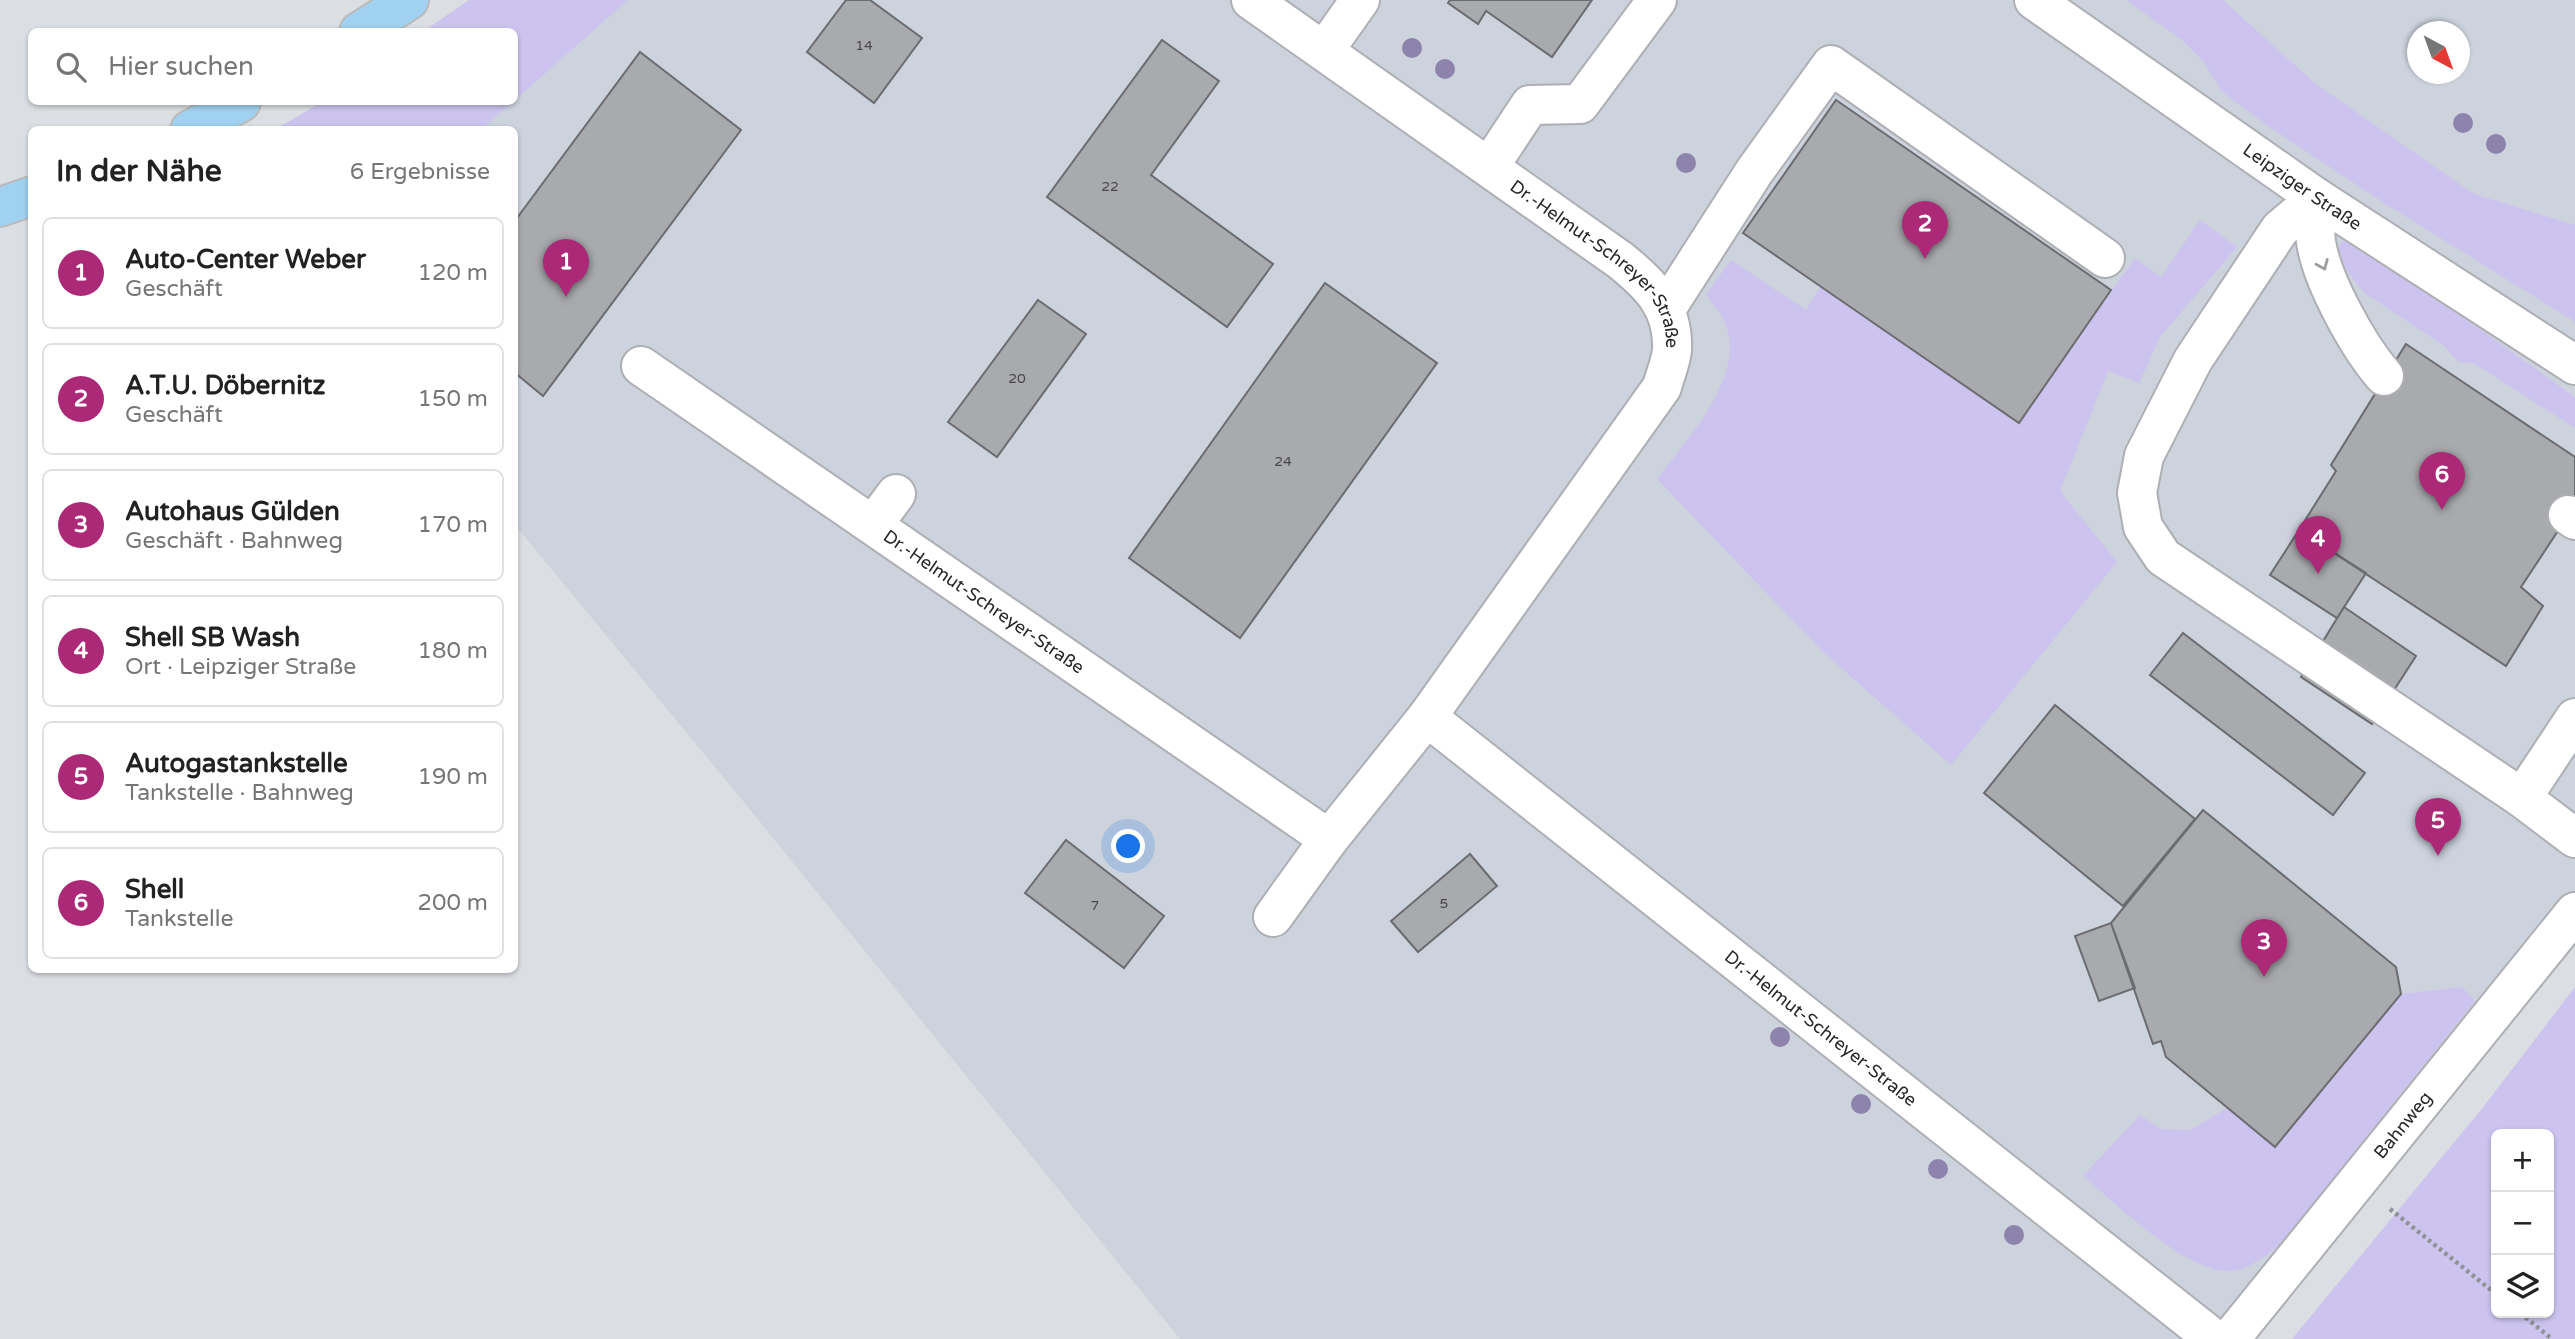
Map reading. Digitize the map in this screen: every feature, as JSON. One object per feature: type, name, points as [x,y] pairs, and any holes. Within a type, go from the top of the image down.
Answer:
[{"type":"main road","points":[[365,28],[409,0]]},
{"type":"main road","points":[[197,126],[236,105]]},
{"type":"main road","points":[[0,207],[28,197]]},
{"type":"street","name":"Dr.-Helmut-Schreyer-Straße","points":[[1251,0],[1620,260],[1647,282],[1667,309],[1672,349],[1662,387],[1427,717],[1329,839],[1273,917]]},
{"type":"street","points":[[1489,167],[1530,105],[1580,104],[1657,0]]},
{"type":"street","name":"Leipziger Straße","points":[[2034,0],[2317,198],[2575,365]]},
{"type":"street","points":[[1324,51],[1357,2]]},
{"type":"street","points":[[1667,309],[1754,172],[1831,65],[2105,258]]},
{"type":"street","points":[[2317,198],[2315,238],[2319,255],[2350,327],[2372,363],[2384,376]]},
{"type":"street","points":[[2317,198],[2280,229],[2193,360],[2144,456],[2137,493],[2143,527],[2163,557],[2522,798],[2575,838]]},
{"type":"street","name":"Dr.-Helmut-Schreyer-Straße","points":[[641,366],[1329,839]]},
{"type":"street","points":[[873,525],[896,494]]},
{"type":"street","name":"Dr.-Helmut-Schreyer-Straße","points":[[1427,717],[2214,1339]]},
{"type":"street","points":[[2522,798],[2575,718]]},
{"type":"street","name":"Bahnweg","points":[[2230,1339],[2575,912]]},
{"type":"path","points":[[2358,1183],[2491,1290]]},
{"type":"path","points":[[2525,1318],[2552,1339]]},
{"type":"shaded area","points":[[469,0],[2575,0],[2575,912],[2230,1339],[1180,1339],[518,529],[518,126],[283,126],[317,105],[518,105],[518,28],[428,28]]},
{"type":"shaded area","points":[[469,0],[628,0],[518,97],[518,28],[428,28]]},
{"type":"shaded area","points":[[2126,0],[2223,0],[2316,84],[2474,194],[2575,225],[2575,322],[2384,203],[2268,126],[2222,92],[2203,61],[2182,40]]},
{"type":"shaded area","points":[[317,105],[509,105],[485,126],[281,126]]},
{"type":"shaded area","points":[[2200,220],[2237,247],[2160,337],[2139,383],[2108,371],[2060,491],[2117,562],[1951,765],[1823,652],[1657,479],[1698,425],[1722,384],[1730,342],[1724,321],[1706,294],[1731,260],[1806,310],[1821,286],[2019,423],[2135,258],[2161,277]]},
{"type":"shaded area","points":[[2353,239],[2575,397],[2575,428],[2475,364],[2458,362],[2444,346],[2363,292],[2340,261],[2338,250],[2342,241]]},
{"type":"shaded area","points":[[2462,987],[2475,1001],[2281,1244],[2251,1265],[2230,1271],[2213,1269],[2194,1261],[2132,1219],[2083,1176],[2140,1115],[2161,1129],[2191,1130],[2227,1108],[2275,1147],[2401,994]]},
{"type":"shaded area","points":[[2575,987],[2575,1339],[2292,1339],[2484,1106]]},
{"type":"building","points":[[846,0],[870,0],[922,38],[874,103],[807,52]]},
{"type":"building","points":[[1450,0],[1592,0],[1552,57],[1486,11],[1478,24],[1448,3]]},
{"type":"building","points":[[1162,40],[1219,81],[1151,175],[1273,264],[1227,327],[1047,197]]},
{"type":"building","points":[[640,52],[741,130],[543,396],[518,375],[518,217]]},
{"type":"building","points":[[1836,100],[2111,290],[2019,423],[1743,233]]},
{"type":"building","points":[[1325,283],[1437,363],[1240,638],[1129,558]]},
{"type":"building","points":[[1038,300],[1086,334],[997,457],[948,422]]},
{"type":"building","points":[[2406,344],[2575,457],[2575,505],[2521,587],[2543,606],[2506,666],[2299,530],[2336,471],[2331,465]]},
{"type":"building","points":[[2299,530],[2366,573],[2337,618],[2270,575]]},
{"type":"building","points":[[2344,607],[2416,656],[2372,724],[2301,677]]},
{"type":"building","points":[[2183,633],[2365,773],[2333,815],[2150,675]]},
{"type":"building","points":[[2055,705],[2195,819],[2123,906],[1984,793]]},
{"type":"building","points":[[2203,810],[2396,967],[2401,994],[2275,1147],[2166,1057],[2161,1041],[2153,1044],[2111,923]]},
{"type":"building","points":[[1066,840],[1164,916],[1124,968],[1025,893]]},
{"type":"building","points":[[1470,854],[1497,886],[1418,952],[1391,921]]},
{"type":"building","points":[[2111,923],[2135,988],[2099,1001],[2075,936]]},
{"type":"place","name":"A.T.U. Döbernitz","points":[[1925,259]]},
{"type":"place","name":"Auto-Center Weber","points":[[566,297]]},
{"type":"place","name":"Shell","points":[[2442,510]]},
{"type":"place","name":"Shell SB Wash","points":[[2318,574]]},
{"type":"place","name":"Autogastankstelle","points":[[2438,856]]},
{"type":"place","name":"Autohaus Gülden","points":[[2264,977]]}]
